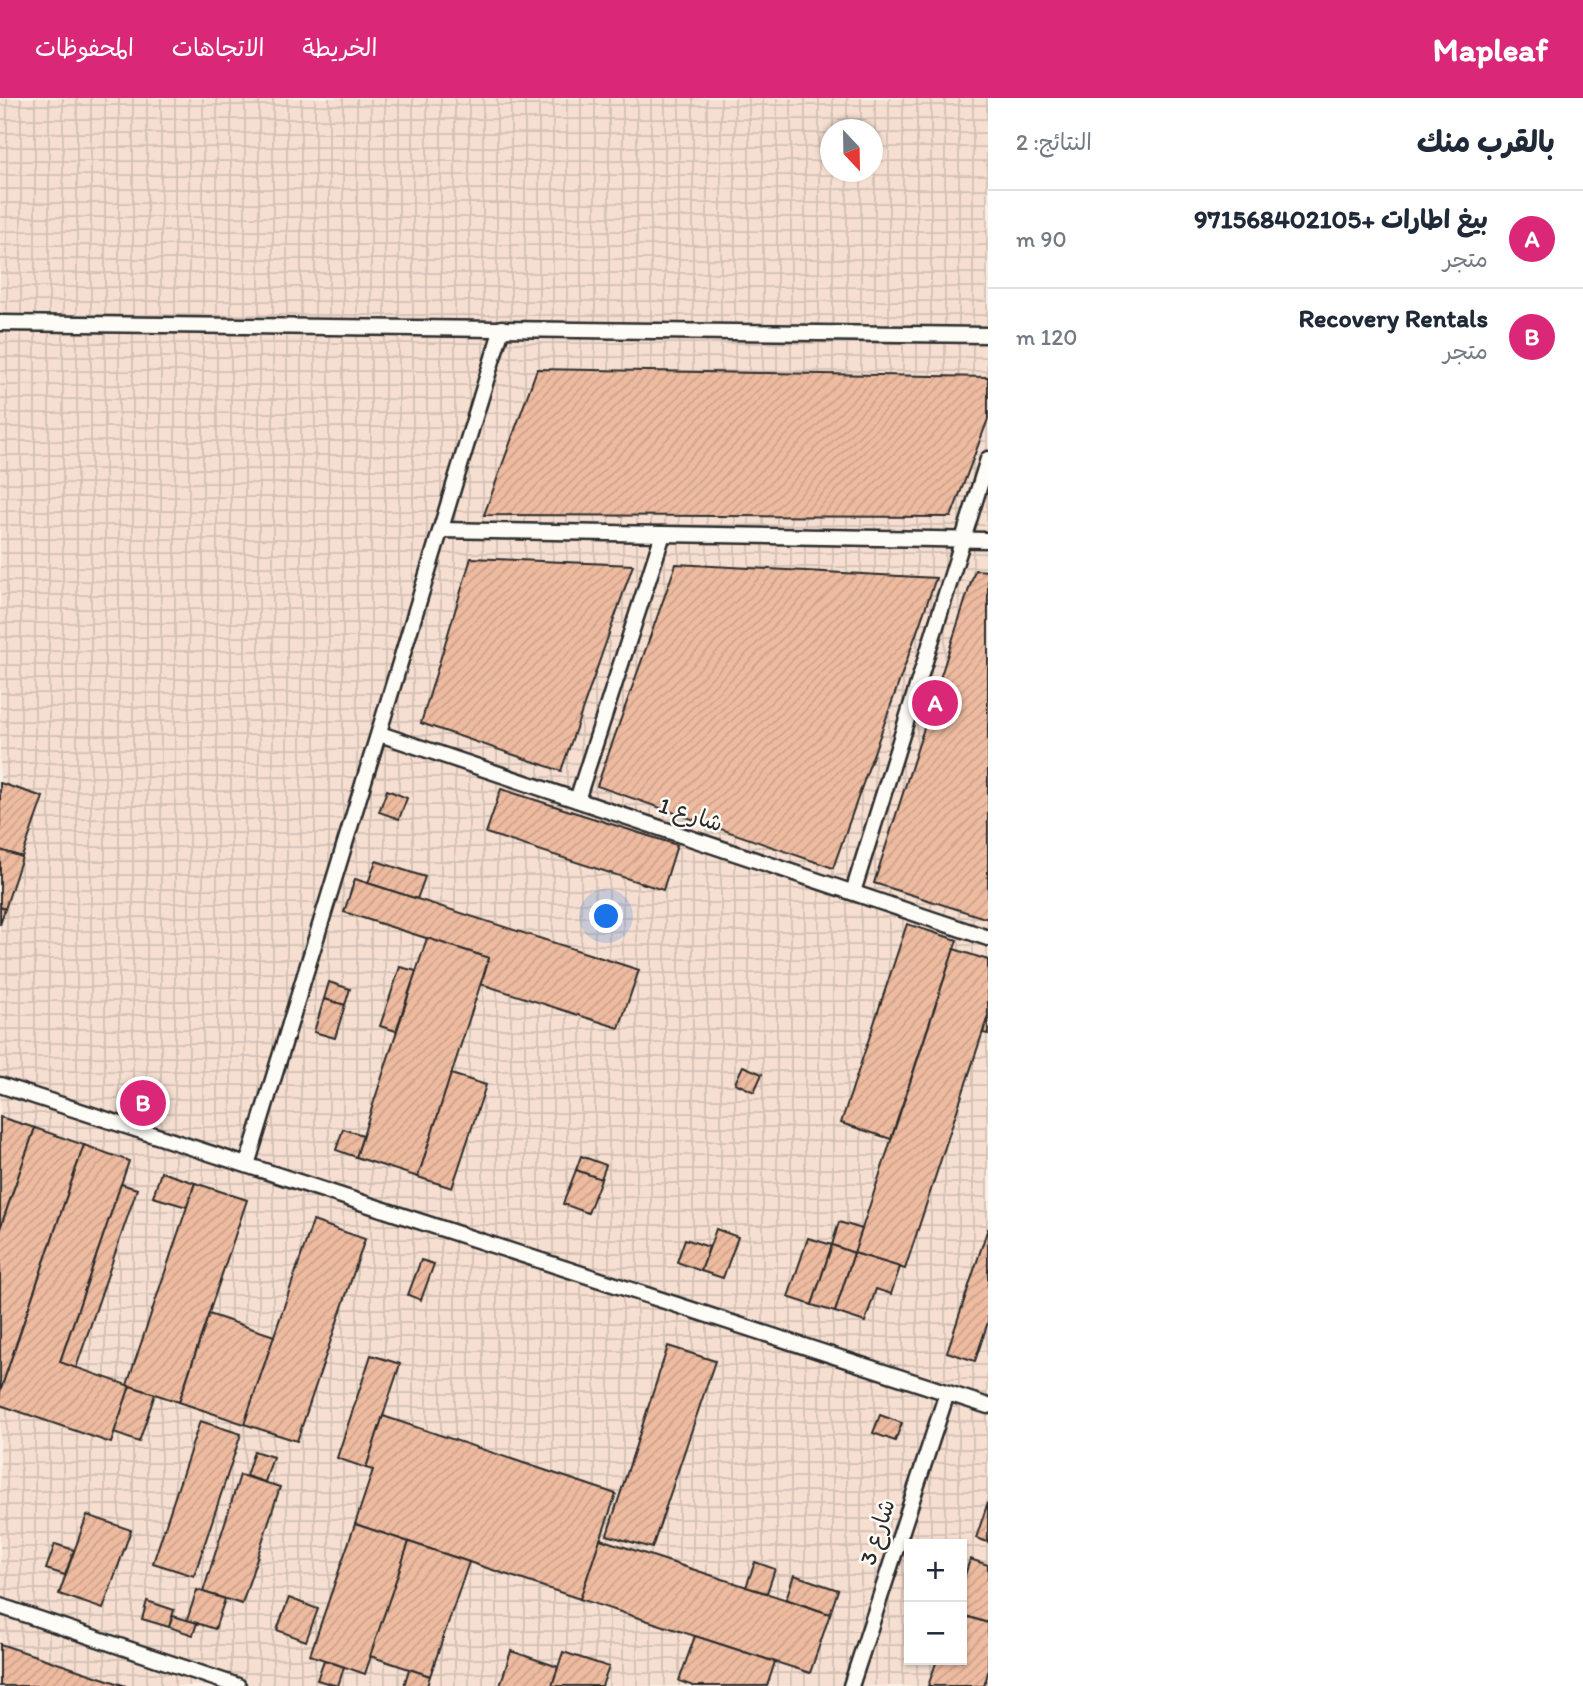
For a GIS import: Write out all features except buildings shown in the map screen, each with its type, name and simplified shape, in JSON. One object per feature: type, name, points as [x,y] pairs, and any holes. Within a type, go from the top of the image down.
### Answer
[{"type":"lane","points":[[0,323],[988,335]]},
{"type":"lane","points":[[247,1165],[502,328]]},
{"type":"lane","points":[[853,892],[988,459]]},
{"type":"lane","points":[[441,530],[988,540]]},
{"type":"lane","points":[[577,800],[663,534]]},
{"type":"lane","name":"شارع 1","points":[[380,734],[988,937]]},
{"type":"lane","points":[[0,1085],[988,1406]]},
{"type":"lane","name":"شارع 3","points":[[851,1686],[947,1393]]},
{"type":"lane","points":[[0,1606],[238,1686]]},
{"type":"shaded area","points":[[0,98],[988,98],[988,1686],[0,1686]]},
{"type":"place","name":"بيغ اطارات +971568402105","points":[[935,703]]},
{"type":"place","name":"Recovery Rentals","points":[[143,1103]]}]
